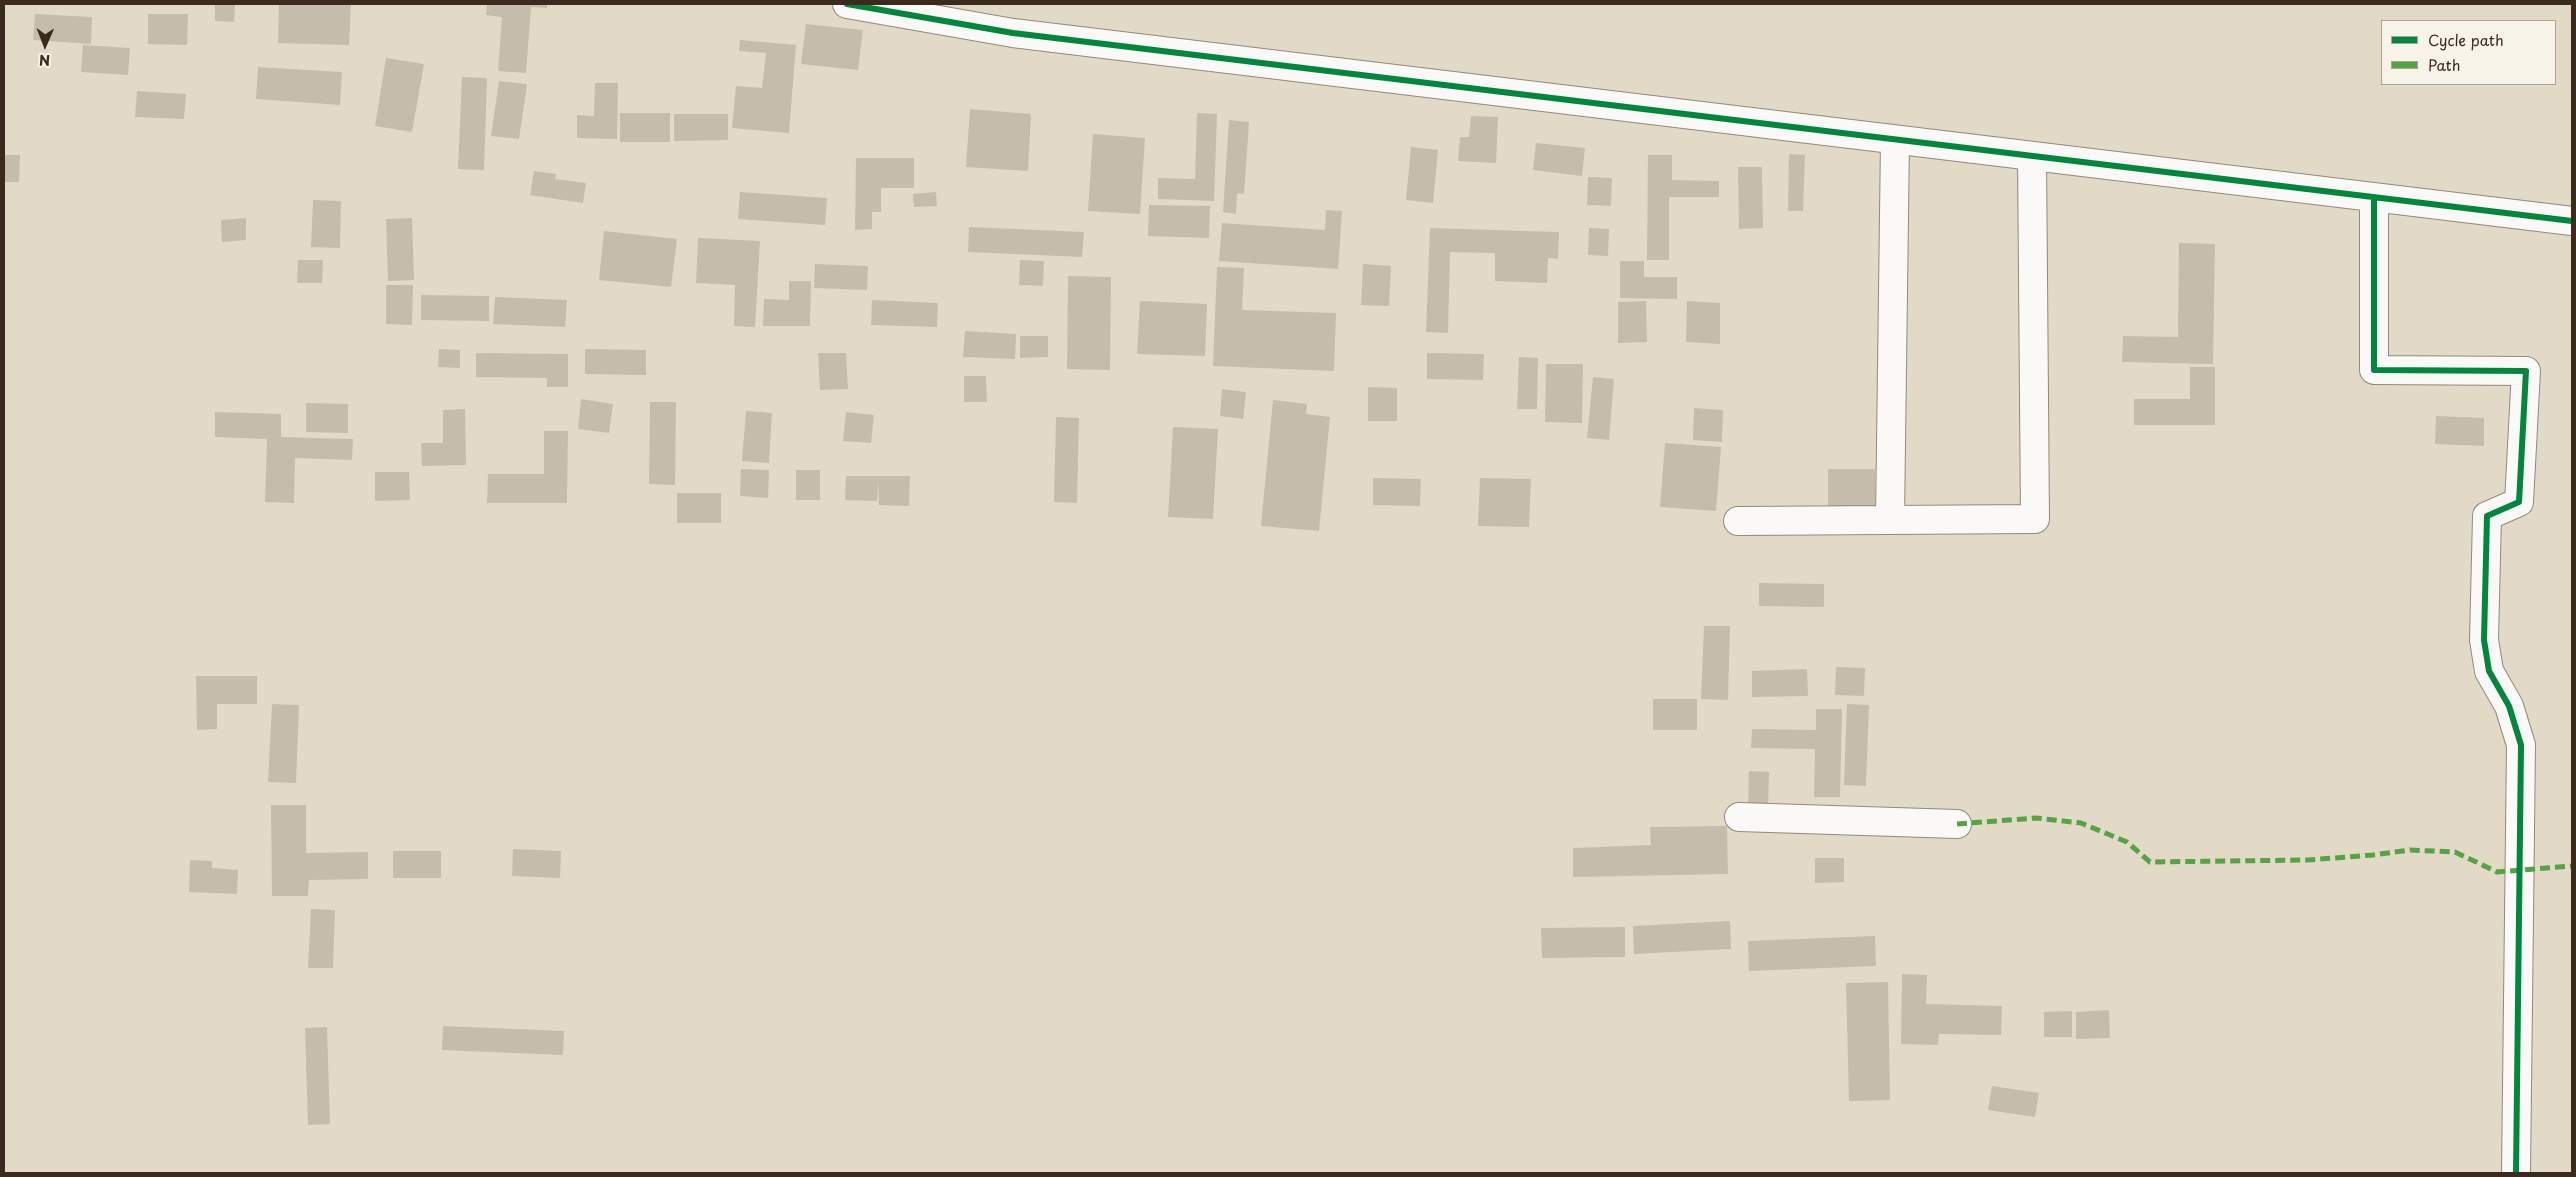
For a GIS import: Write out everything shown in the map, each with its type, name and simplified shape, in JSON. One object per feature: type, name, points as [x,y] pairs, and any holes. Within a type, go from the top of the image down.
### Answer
[{"type":"street","points":[[847,4],[1012,32],[2572,221]]},
{"type":"street","points":[[1890,520],[1895,140]]},
{"type":"street","points":[[1738,521],[2035,519],[2032,156]]},
{"type":"street","points":[[2374,197],[2374,370],[2526,371],[2519,502],[2487,516],[2484,640],[2489,671],[2509,706],[2521,745],[2516,1173]]},
{"type":"street","points":[[1739,817],[1957,824]]},
{"type":"building","points":[[215,4],[235,4],[234,22],[215,21]]},
{"type":"building","points":[[279,4],[351,4],[349,45],[278,43]]},
{"type":"building","points":[[487,4],[547,4],[547,8],[531,7],[526,73],[498,71],[502,17],[486,15]]},
{"type":"building","points":[[35,14],[92,17],[91,44],[33,40]]},
{"type":"building","points":[[148,14],[188,14],[187,45],[148,44]]},
{"type":"building","points":[[806,24],[863,30],[858,70],[801,64]]},
{"type":"building","points":[[740,40],[796,45],[789,133],[732,128],[736,86],[762,88],[766,53],[739,51]]},
{"type":"building","points":[[83,45],[130,48],[128,75],[81,72]]},
{"type":"building","points":[[386,58],[424,64],[412,132],[375,126]]},
{"type":"building","points":[[258,67],[342,72],[340,105],[256,99]]},
{"type":"building","points":[[462,77],[487,78],[484,170],[458,169]]},
{"type":"building","points":[[499,81],[527,84],[519,139],[491,136]]},
{"type":"building","points":[[595,83],[618,83],[617,139],[577,138],[577,115],[594,116]]},
{"type":"building","points":[[137,91],[186,94],[184,119],[135,117]]},
{"type":"building","points":[[970,109],[1031,114],[1028,171],[966,167]]},
{"type":"building","points":[[620,113],[670,113],[670,142],[620,142]]},
{"type":"building","points":[[1197,113],[1217,114],[1214,201],[1158,199],[1158,178],[1195,179]]},
{"type":"building","points":[[674,114],[728,114],[728,140],[674,141]]},
{"type":"building","points":[[1471,116],[1498,117],[1496,163],[1458,161],[1460,137],[1469,137]]},
{"type":"building","points":[[1229,120],[1249,122],[1244,194],[1237,193],[1236,214],[1223,212]]},
{"type":"building","points":[[1093,134],[1145,138],[1140,214],[1088,211]]},
{"type":"building","points":[[1536,143],[1585,148],[1582,176],[1533,170]]},
{"type":"building","points":[[1411,147],[1438,150],[1433,203],[1406,200]]},
{"type":"building","points":[[1789,154],[1805,155],[1803,211],[1788,211]]},
{"type":"building","points":[[4,155],[20,155],[19,182],[4,182]]},
{"type":"building","points":[[1648,155],[1672,155],[1672,180],[1719,181],[1719,197],[1669,197],[1669,260],[1647,260]]},
{"type":"building","points":[[856,158],[914,158],[914,188],[881,188],[881,212],[872,212],[872,229],[855,230]]},
{"type":"building","points":[[1738,167],[1762,167],[1763,228],[1739,229]]},
{"type":"building","points":[[534,171],[556,174],[555,179],[586,183],[583,203],[530,195]]},
{"type":"building","points":[[1588,177],[1612,178],[1611,206],[1587,205]]},
{"type":"building","points":[[740,192],[827,198],[825,225],[738,219]]},
{"type":"building","points":[[936,192],[937,206],[914,207],[913,194]]},
{"type":"building","points":[[313,200],[341,201],[340,248],[311,247]]},
{"type":"building","points":[[1149,205],[1210,206],[1209,238],[1148,236]]},
{"type":"building","points":[[1326,210],[1342,211],[1338,269],[1219,261],[1222,223],[1325,230]]},
{"type":"building","points":[[246,218],[246,240],[222,242],[221,220]]},
{"type":"building","points":[[412,218],[414,280],[388,281],[386,219]]},
{"type":"building","points":[[969,227],[1084,232],[1082,257],[968,252]]},
{"type":"building","points":[[1430,228],[1559,232],[1558,259],[1548,258],[1547,283],[1495,281],[1495,253],[1450,252],[1448,333],[1426,332]]},
{"type":"building","points":[[1589,228],[1609,229],[1608,256],[1588,255]]},
{"type":"building","points":[[604,231],[677,239],[671,287],[599,280]]},
{"type":"building","points":[[698,238],[760,241],[755,327],[734,326],[735,285],[696,283]]},
{"type":"building","points":[[2179,243],[2215,244],[2213,364],[2122,362],[2123,336],[2178,337]]},
{"type":"building","points":[[298,260],[323,260],[322,283],[297,283]]},
{"type":"building","points":[[1020,260],[1044,261],[1043,286],[1019,285]]},
{"type":"building","points":[[1620,261],[1644,261],[1644,277],[1677,277],[1677,299],[1620,298]]},
{"type":"building","points":[[815,264],[868,266],[867,290],[814,288]]},
{"type":"building","points":[[1363,264],[1391,266],[1389,306],[1361,305]]},
{"type":"building","points":[[1217,267],[1244,268],[1242,310],[1336,313],[1334,371],[1213,366]]},
{"type":"building","points":[[1068,276],[1111,277],[1110,370],[1067,369]]},
{"type":"building","points":[[789,281],[811,281],[810,326],[763,326],[764,299],[789,300]]},
{"type":"building","points":[[386,285],[413,285],[412,325],[386,324]]},
{"type":"building","points":[[421,295],[489,296],[489,321],[421,320]]},
{"type":"building","points":[[495,297],[567,300],[565,327],[493,324]]},
{"type":"building","points":[[872,300],[938,303],[937,327],[871,325]]},
{"type":"building","points":[[1140,301],[1207,304],[1205,356],[1137,354]]},
{"type":"building","points":[[1646,301],[1647,342],[1618,343],[1618,302]]},
{"type":"building","points":[[1687,301],[1720,303],[1720,344],[1686,342]]},
{"type":"building","points":[[965,331],[1016,334],[1015,359],[963,357]]},
{"type":"building","points":[[1020,336],[1048,336],[1048,357],[1020,358]]},
{"type":"building","points":[[439,349],[460,350],[460,368],[438,367]]},
{"type":"building","points":[[585,349],[646,350],[646,375],[585,374]]},
{"type":"building","points":[[476,353],[568,354],[568,387],[547,387],[547,378],[476,377]]},
{"type":"building","points":[[818,353],[846,353],[848,389],[820,390]]},
{"type":"building","points":[[1427,353],[1484,354],[1483,380],[1427,379]]},
{"type":"building","points":[[1519,357],[1538,358],[1537,409],[1517,409]]},
{"type":"building","points":[[1546,364],[1583,364],[1582,423],[1545,422]]},
{"type":"building","points":[[2190,367],[2215,367],[2215,425],[2134,425],[2134,399],[2190,399]]},
{"type":"building","points":[[964,376],[986,376],[987,402],[964,402]]},
{"type":"building","points":[[1593,377],[1614,379],[1609,440],[1587,438]]},
{"type":"building","points":[[1368,387],[1397,388],[1397,421],[1368,421]]},
{"type":"building","points":[[1222,389],[1246,392],[1243,419],[1220,416]]},
{"type":"building","points":[[581,399],[613,404],[609,433],[578,429]]},
{"type":"building","points":[[1273,400],[1307,404],[1306,414],[1330,417],[1319,531],[1261,526]]},
{"type":"building","points":[[650,402],[676,402],[675,485],[649,484]]},
{"type":"building","points":[[306,403],[348,404],[348,433],[306,432]]},
{"type":"building","points":[[1694,408],[1723,410],[1722,442],[1693,440]]},
{"type":"building","points":[[465,409],[466,465],[422,466],[421,443],[443,443],[443,410]]},
{"type":"building","points":[[746,411],[772,413],[769,463],[742,461]]},
{"type":"building","points":[[215,412],[281,414],[281,437],[353,439],[352,460],[295,458],[294,503],[265,502],[267,439],[215,437]]},
{"type":"building","points":[[846,412],[874,415],[871,443],[843,441]]},
{"type":"building","points":[[2436,416],[2484,418],[2484,446],[2435,444]]},
{"type":"building","points":[[1056,417],[1079,418],[1077,503],[1054,502]]},
{"type":"building","points":[[1173,427],[1218,429],[1213,519],[1168,517]]},
{"type":"building","points":[[544,431],[568,431],[567,503],[487,503],[488,474],[544,474]]},
{"type":"building","points":[[1665,443],[1721,447],[1716,511],[1660,507]]},
{"type":"building","points":[[741,469],[769,470],[768,498],[740,496]]},
{"type":"building","points":[[1828,469],[1875,469],[1875,516],[1828,517]]},
{"type":"building","points":[[796,470],[820,470],[820,500],[796,500]]},
{"type":"building","points":[[375,472],[409,472],[410,500],[375,501]]},
{"type":"building","points":[[846,476],[910,476],[909,506],[879,505],[878,481],[877,501],[845,500]]},
{"type":"building","points":[[1373,478],[1421,479],[1420,506],[1373,505]]},
{"type":"building","points":[[1480,478],[1531,479],[1529,527],[1478,526]]},
{"type":"building","points":[[677,493],[721,493],[721,523],[677,523]]},
{"type":"building","points":[[1759,583],[1824,584],[1824,607],[1759,606]]},
{"type":"building","points":[[1704,626],[1730,626],[1728,700],[1701,699]]},
{"type":"building","points":[[1836,667],[1865,668],[1864,696],[1835,695]]},
{"type":"building","points":[[1807,669],[1808,696],[1752,697],[1752,671]]},
{"type":"building","points":[[196,676],[257,676],[257,704],[217,704],[217,729],[197,730]]},
{"type":"building","points":[[1653,699],[1697,699],[1697,730],[1653,730]]},
{"type":"building","points":[[272,704],[299,705],[296,783],[268,782]]},
{"type":"building","points":[[1847,704],[1869,705],[1866,786],[1844,785]]},
{"type":"building","points":[[1816,709],[1842,709],[1840,797],[1814,797],[1815,749],[1751,748],[1752,729],[1816,730]]},
{"type":"building","points":[[1749,771],[1769,772],[1768,809],[1748,809]]},
{"type":"building","points":[[271,805],[306,805],[306,853],[368,852],[368,879],[309,880],[308,896],[272,896]]},
{"type":"building","points":[[1727,826],[1728,874],[1573,877],[1573,848],[1651,845],[1650,827]]},
{"type":"building","points":[[513,849],[561,851],[560,878],[512,876]]},
{"type":"building","points":[[393,851],[441,851],[441,878],[393,878]]},
{"type":"building","points":[[1815,858],[1844,858],[1844,882],[1815,883]]},
{"type":"building","points":[[190,860],[212,861],[212,868],[238,870],[237,894],[189,892]]},
{"type":"building","points":[[311,909],[335,910],[333,968],[308,968]]},
{"type":"building","points":[[1730,921],[1731,949],[1634,954],[1633,926]]},
{"type":"building","points":[[1625,927],[1625,957],[1542,958],[1541,928]]},
{"type":"building","points":[[1875,936],[1876,966],[1749,971],[1748,941]]},
{"type":"building","points":[[1902,974],[1927,975],[1926,1004],[2002,1006],[2001,1035],[1939,1034],[1938,1045],[1901,1044]]},
{"type":"building","points":[[1888,982],[1890,1100],[1849,1101],[1846,983]]},
{"type":"building","points":[[2109,1010],[2110,1038],[2076,1039],[2076,1012]]},
{"type":"building","points":[[2072,1011],[2072,1037],[2044,1037],[2044,1012]]},
{"type":"building","points":[[443,1026],[564,1031],[563,1055],[442,1050]]},
{"type":"building","points":[[327,1027],[330,1124],[308,1125],[305,1028]]},
{"type":"building","points":[[1992,1086],[2039,1093],[2035,1117],[1988,1110]]},
{"type":"marked path","points":[[1957,824],[2036,818],[2081,823],[2127,842],[2150,862],[2308,860],[2410,850],[2455,852],[2497,872],[2572,866]]},
{"type":"cycle path","points":[[847,4],[1013,33],[2572,221]]},
{"type":"cycle path","points":[[2374,197],[2374,370],[2526,371],[2519,502],[2487,516],[2484,640],[2489,671],[2509,706],[2521,745],[2516,1173]]}]
